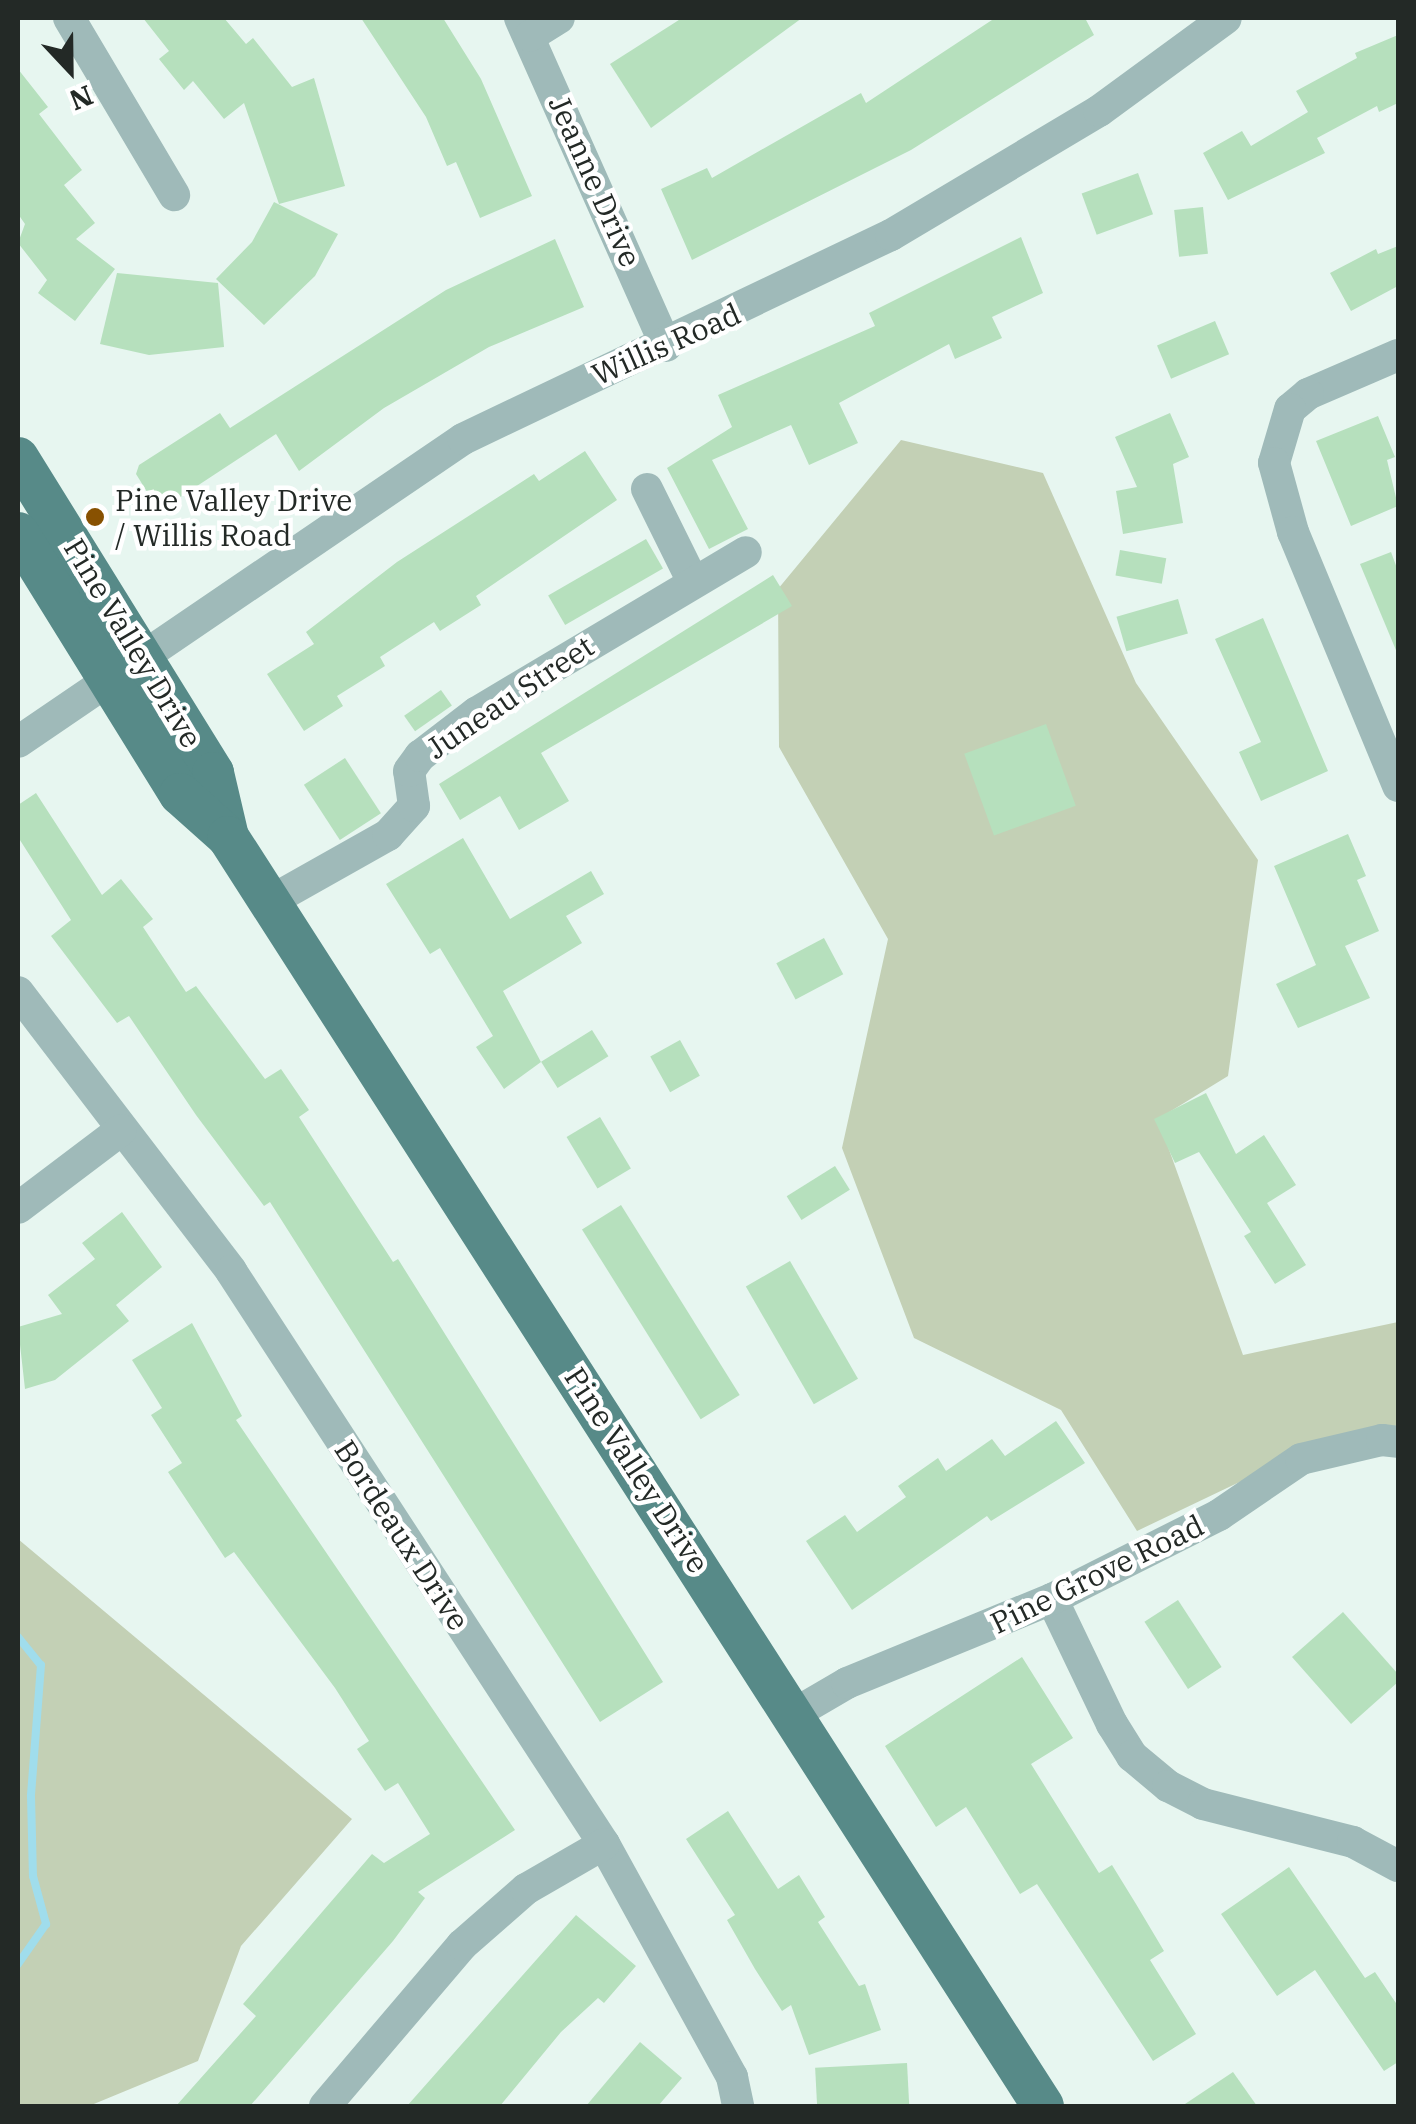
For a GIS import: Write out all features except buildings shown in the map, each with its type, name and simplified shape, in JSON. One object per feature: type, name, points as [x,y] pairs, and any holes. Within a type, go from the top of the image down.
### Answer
[{"type":"main road","name":"Pine Valley Drive","points":[[18,458],[129,670]]},
{"type":"main road","name":"Pine Valley Drive","points":[[18,534],[213,772],[228,837],[1043,2106]]},
{"type":"street","points":[[69,18],[174,195]]},
{"type":"street","points":[[525,27],[559,18]]},
{"type":"street","name":"Willis Road","points":[[18,742],[462,440],[666,346],[891,235],[1022,160],[1226,18]]},
{"type":"street","name":"Jeanne Drive","points":[[525,27],[666,346]]},
{"type":"street","points":[[1398,355],[1308,394],[1281,428],[1274,463],[1285,511],[1385,712],[1398,786]]},
{"type":"street","points":[[647,490],[692,580]]},
{"type":"street","name":"Juneau Street","points":[[270,902],[388,835],[414,806],[409,771],[420,756],[476,713],[692,580],[746,552]]},
{"type":"street","name":"Bordeaux Drive","points":[[18,992],[231,1271],[604,1844],[732,2077],[738,2106]]},
{"type":"street","points":[[18,1208],[121,1130]]},
{"type":"street","name":"Pine Grove Road","points":[[794,1714],[847,1684],[1052,1599],[1219,1515],[1302,1459],[1382,1440],[1398,1442]]},
{"type":"street","points":[[1052,1599],[1112,1724],[1132,1756],[1168,1786],[1202,1804],[1353,1842],[1398,1866]]},
{"type":"street","points":[[325,2106],[462,1945],[526,1889],[604,1844]]},
{"type":"green space","points":[[901,440],[1043,473],[1136,683],[1258,860],[1228,1076],[1158,1119],[1243,1355],[1398,1322],[1398,1437],[1321,1443],[1137,1531],[1061,1410],[914,1338],[842,1148],[888,939],[779,747],[778,589]]},
{"type":"green space","points":[[18,1539],[352,1819],[241,1946],[198,2061],[89,2106],[18,2106]]},
{"type":"waterway","points":[[18,1637],[41,1665],[31,1796],[33,1876],[46,1924],[18,1964]]},
{"type":"place","name":"Pine Valley Drive / Willis Road","points":[[95,517]]}]
